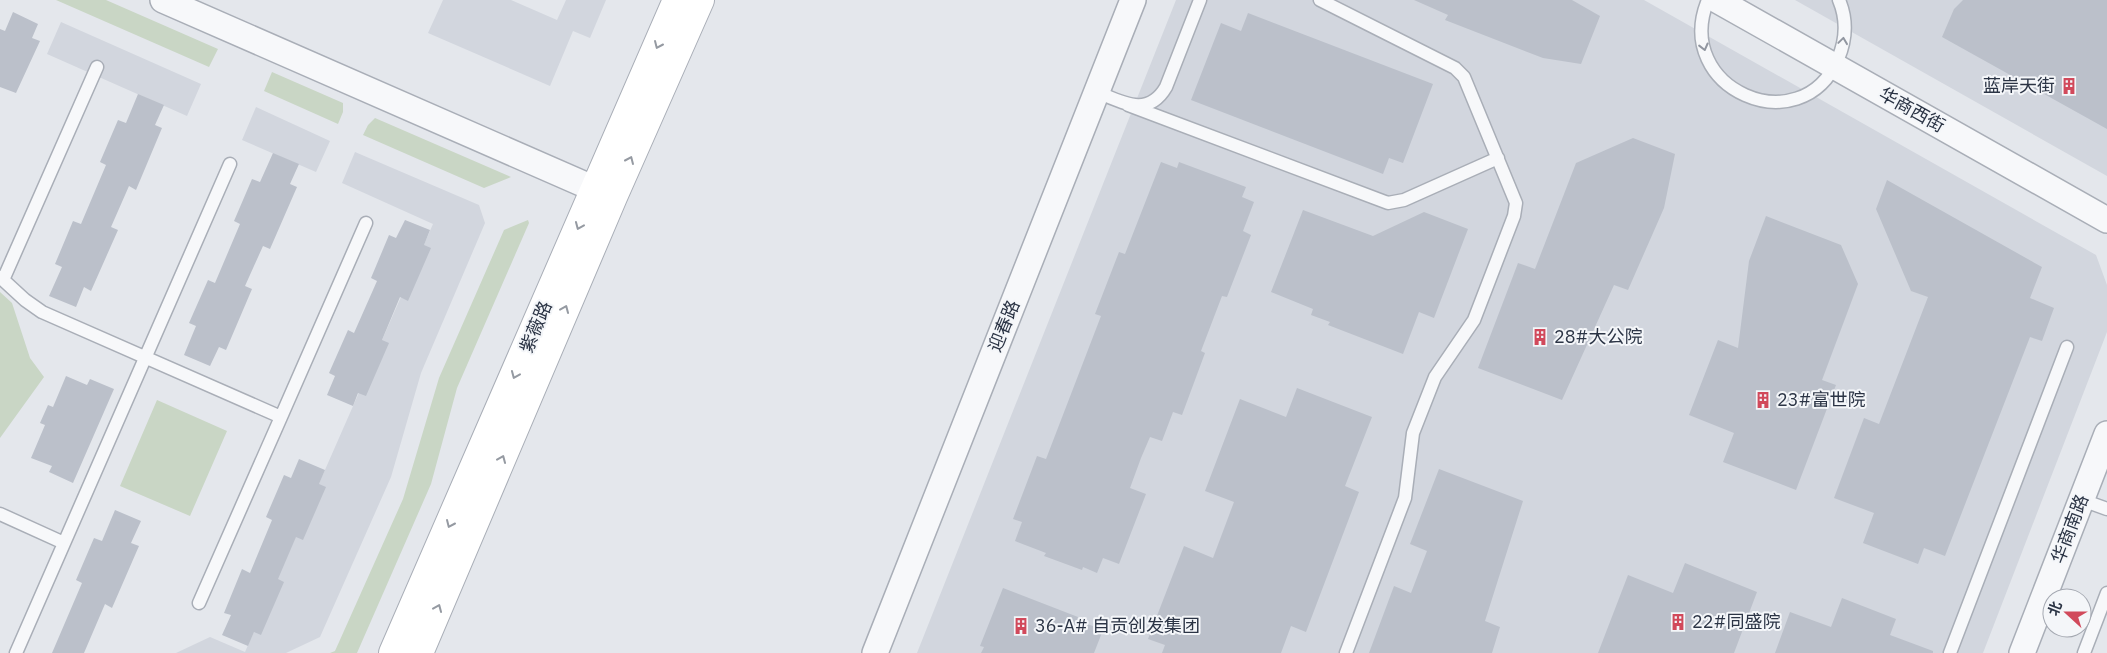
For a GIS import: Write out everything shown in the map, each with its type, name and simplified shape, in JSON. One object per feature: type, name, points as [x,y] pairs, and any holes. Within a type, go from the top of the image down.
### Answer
[{"type":"main road","name":"紫薇路","points":[[419,653],[604,193],[677,0]]},
{"type":"main road","name":"紫薇路","points":[[393,653],[604,193],[700,0]]},
{"type":"street","points":[[163,0],[604,193]]},
{"type":"street","name":"迎春路","points":[[876,653],[1133,0]]},
{"type":"street","name":"华商西街","points":[[1717,0],[2107,220]]},
{"type":"street","name":"华商南路","points":[[2022,653],[2107,434]]},
{"type":"lane","points":[[1128,105],[1144,105],[1158,99],[1163,94],[1200,0]]},
{"type":"lane","points":[[1320,0],[1455,68],[1464,77],[1515,196],[1516,203],[1514,216],[1474,320],[1437,373],[1414,432],[1405,498],[1346,653]]},
{"type":"lane","points":[[1708,0],[1701,26],[1706,58],[1714,72],[1725,84],[1738,93],[1761,101],[1785,101],[1801,96],[1827,78],[1835,66],[1842,49],[1845,33],[1844,17],[1839,0]]},
{"type":"lane","points":[[97,67],[2,279],[25,300],[42,312],[281,417]]},
{"type":"lane","points":[[1097,92],[1388,203],[1404,200],[1498,158]]},
{"type":"lane","points":[[16,653],[230,164]]},
{"type":"lane","points":[[200,603],[366,223]]},
{"type":"lane","points":[[1950,653],[2067,347]]},
{"type":"lane","points":[[2082,500],[2107,509]]},
{"type":"lane","points":[[0,514],[64,543]]},
{"type":"lane","points":[[2084,653],[2107,594]]},
{"type":"shaded area","points":[[443,0],[511,0],[557,20],[566,0],[606,0],[590,38],[573,31],[550,86],[428,33]]},
{"type":"shaded area","points":[[1176,0],[1644,0],[2096,255],[2107,285],[2107,332],[1983,653],[917,653]]},
{"type":"shaded area","points":[[1795,0],[2107,0],[2107,176]]},
{"type":"shaded area","points":[[61,22],[201,84],[187,116],[47,54]]},
{"type":"shaded area","points":[[256,107],[330,141],[316,172],[242,140]]},
{"type":"shaded area","points":[[355,152],[479,205],[485,223],[421,373],[391,477],[320,637],[286,653],[176,653],[210,637],[245,652],[433,224],[342,183]]},
{"type":"green space","points":[[56,0],[106,0],[218,49],[209,67]]},
{"type":"green space","points":[[272,72],[343,103],[343,112],[338,124],[264,91]]},
{"type":"green space","points":[[375,118],[511,177],[484,188],[363,135],[368,125]]},
{"type":"green space","points":[[528,220],[529,223],[457,388],[431,484],[357,653],[330,653],[335,651],[403,499],[439,378],[504,230]]},
{"type":"green space","points":[[0,292],[12,303],[30,358],[44,377],[0,438]]},
{"type":"green space","points":[[157,400],[227,431],[190,516],[120,486]]},
{"type":"building","points":[[1414,0],[1572,0],[1600,16],[1581,64],[1543,58],[1445,20],[1448,15]]},
{"type":"building","name":"蓝岸天街","points":[[1963,0],[2107,0],[2107,129],[1942,37],[1954,9]]},
{"type":"building","points":[[13,12],[38,24],[32,38],[40,41],[16,93],[0,87],[0,29],[5,31]]},
{"type":"building","points":[[1248,13],[1433,84],[1403,163],[1389,158],[1383,174],[1191,100],[1221,23],[1241,31]]},
{"type":"building","points":[[138,94],[164,105],[155,125],[162,128],[136,190],[129,186],[111,227],[118,230],[91,291],[84,287],[76,307],[49,296],[62,267],[55,264],[73,221],[81,224],[106,165],[100,162],[118,120],[126,123]]},
{"type":"building","points":[[1633,138],[1675,154],[1664,208],[1628,290],[1614,285],[1562,400],[1478,368],[1518,263],[1535,269],[1576,163]]},
{"type":"building","points":[[273,153],[299,164],[290,184],[297,187],[270,249],[263,246],[245,286],[252,289],[226,350],[219,347],[210,366],[184,355],[196,326],[189,323],[208,280],[215,283],[240,224],[234,221],[252,179],[260,182]]},
{"type":"building","points":[[1161,162],[1177,168],[1179,162],[1246,187],[1242,197],[1254,202],[1243,231],[1251,235],[1227,297],[1222,296],[1201,351],[1205,353],[1182,415],[1173,412],[1162,441],[1150,437],[1141,458],[1130,488],[1146,494],[1119,564],[1103,558],[1097,573],[1083,567],[1082,570],[1044,556],[1046,553],[1015,541],[1022,522],[1013,519],[1037,456],[1046,459],[1101,316],[1095,314],[1119,252],[1125,254]]},
{"type":"building","points":[[1887,180],[2042,267],[2030,298],[2054,308],[2042,341],[2030,337],[1945,556],[1924,548],[1918,564],[1863,543],[1874,513],[1834,498],[1864,418],[1879,424],[1928,297],[1911,291],[1876,209]]},
{"type":"building","points":[[1303,210],[1373,236],[1424,212],[1468,229],[1434,318],[1419,312],[1403,354],[1328,325],[1330,322],[1311,315],[1313,309],[1271,292]]},
{"type":"building","points":[[1766,216],[1841,245],[1858,284],[1822,380],[1836,385],[1796,490],[1723,462],[1734,433],[1689,415],[1718,340],[1738,348],[1749,261]]},
{"type":"building","points":[[405,220],[430,230],[424,245],[431,248],[408,301],[400,297],[382,340],[389,343],[366,396],[358,393],[353,406],[327,395],[335,376],[329,373],[348,330],[354,333],[377,281],[371,278],[389,235],[396,238]]},
{"type":"building","points":[[66,376],[87,385],[90,379],[114,389],[73,483],[49,472],[52,466],[31,458],[45,425],[40,423],[48,405],[53,407]]},
{"type":"building","points":[[1297,388],[1372,417],[1345,486],[1359,492],[1306,632],[1291,626],[1281,653],[1162,653],[1165,645],[1148,639],[1184,546],[1213,558],[1234,502],[1205,491],[1240,399],[1286,417]]},
{"type":"building","points":[[299,459],[325,470],[319,484],[326,487],[303,540],[296,537],[278,579],[284,582],[261,635],[254,632],[248,646],[222,635],[231,615],[224,613],[242,569],[250,573],[272,520],[266,517],[284,475],[291,478]]},
{"type":"building","points":[[1439,469],[1523,501],[1485,621],[1500,627],[1492,653],[1369,653],[1394,586],[1411,593],[1427,551],[1410,544]]},
{"type":"building","points":[[115,510],[141,521],[131,543],[139,546],[112,608],[105,604],[84,653],[52,653],[82,583],[76,580],[94,538],[102,541]]},
{"type":"building","name":"22#同盛院","points":[[1685,563],[1757,592],[1734,653],[1598,653],[1628,575],[1673,593]]},
{"type":"building","name":"36-A# 自贡创发集团","points":[[1003,588],[1078,617],[1077,620],[1103,630],[1094,653],[981,653],[984,647],[980,646]]},
{"type":"building","points":[[1842,598],[1896,619],[1890,635],[1933,651],[1933,653],[1775,653],[1790,612],[1831,627]]},
{"type":"place","name":"蓝岸天街","points":[[2069,86]]},
{"type":"place","name":"28#大公院","points":[[1540,337]]},
{"type":"place","name":"23#富世院","points":[[1763,400]]},
{"type":"place","name":"22#同盛院","points":[[1678,622]]},
{"type":"place","name":"36-A# 自贡创发集团","points":[[1021,626]]}]
